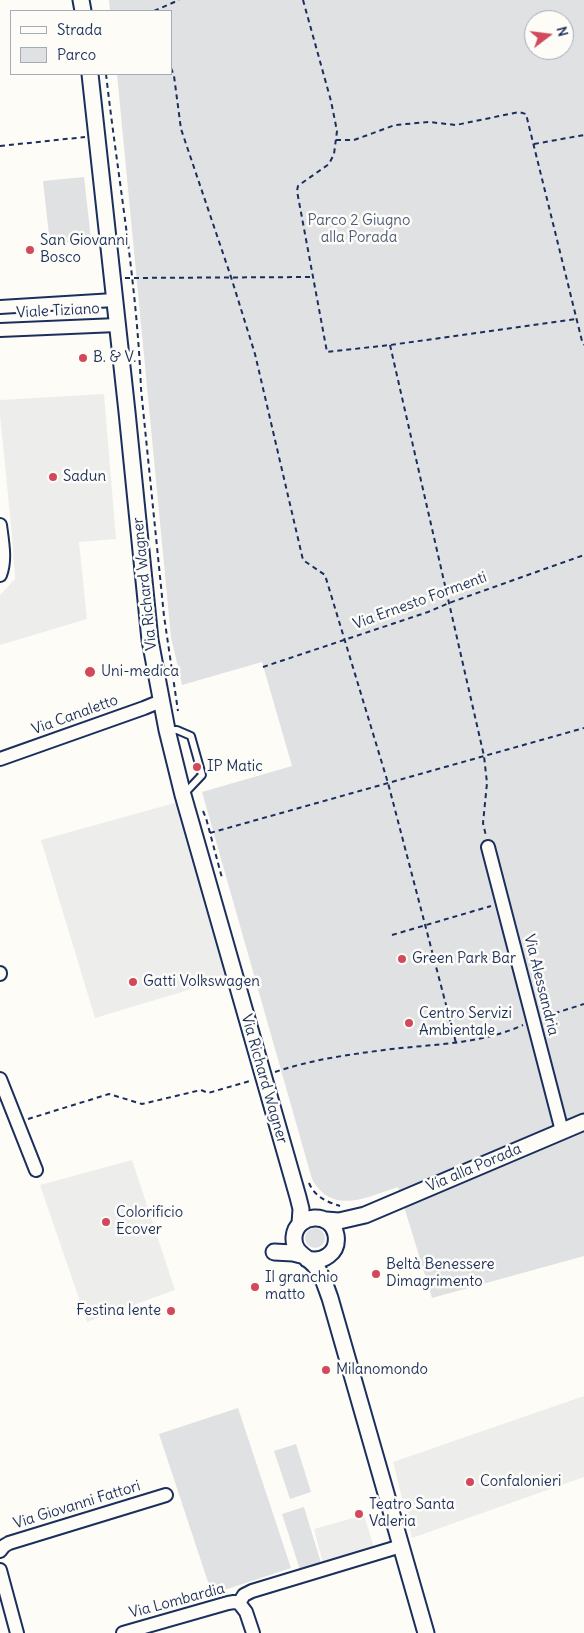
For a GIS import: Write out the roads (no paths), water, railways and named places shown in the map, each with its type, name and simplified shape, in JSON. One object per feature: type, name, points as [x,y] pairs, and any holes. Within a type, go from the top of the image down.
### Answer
[{"type":"street","name":"Via Richard Wagner","points":[[90,75],[150,640],[161,700],[172,730],[188,791],[273,1075],[301,1210],[297,1230]]},
{"type":"street","name":"Viale Tiziano","points":[[0,307],[114,300]]},
{"type":"street","name":"Viale Tiziano","points":[[0,330],[117,324]]},
{"type":"street","points":[[0,525],[3,559],[0,575]]},
{"type":"street","name":"Via Canaletto","points":[[0,759],[144,708],[161,700]]},
{"type":"street","name":"Via Alessandria","points":[[488,846],[562,1131]]},
{"type":"street","points":[[0,1079],[36,1170]]},
{"type":"street","name":"Via alla Porada","points":[[322,1219],[339,1221],[365,1215],[584,1122]]},
{"type":"street","name":"Via Richard Wagner","points":[[298,1197],[306,1208],[322,1219]]},
{"type":"street","name":"Via alla Porada","points":[[334,1248],[353,1224],[365,1215]]},
{"type":"street","points":[[330,1298],[328,1272],[334,1248],[335,1231],[331,1225],[322,1219],[305,1220],[283,1246],[274,1252],[293,1253],[314,1260],[321,1260],[328,1257],[334,1248]]},
{"type":"street","points":[[297,1230],[297,1250],[318,1270],[330,1298],[426,1633]]},
{"type":"street","name":"Via Giovanni Fattori","points":[[0,1551],[9,1543],[166,1495]]},
{"type":"street","points":[[253,1633],[246,1612],[239,1603],[244,1595],[401,1546]]},
{"type":"street","points":[[0,1570],[17,1633]]},
{"type":"street","name":"Via Lombardia","points":[[123,1633],[228,1603],[239,1603]]},
{"type":"lane","points":[[172,730],[191,736],[202,775],[188,791]]},
{"type":"place","name":"San Giovanni Bosco","points":[[30,250]]},
{"type":"place","name":"B. & V.","points":[[83,358]]},
{"type":"place","name":"Sadun","points":[[53,477]]},
{"type":"place","name":"Uni-medica","points":[[90,672]]},
{"type":"place","name":"IP Matic","points":[[197,767]]},
{"type":"place","name":"Green Park Bar","points":[[402,959]]},
{"type":"place","name":"Gatti Volkswagen","points":[[133,982]]},
{"type":"place","name":"Centro Servizi Ambientale","points":[[409,1023]]},
{"type":"place","name":"Colorificio Ecover","points":[[106,1222]]},
{"type":"place","name":"Beltà Benessere Dimagrimento","points":[[376,1274]]},
{"type":"place","name":"Il granchio matto","points":[[255,1287]]},
{"type":"place","name":"Festina lente","points":[[171,1311]]},
{"type":"place","name":"Milanomondo","points":[[326,1370]]},
{"type":"place","name":"Confalonieri","points":[[470,1482]]},
{"type":"place","name":"Teatro Santa Valeria","points":[[359,1514]]},
{"type":"park label","name":"Parco 2 Giugno alla Porada","points":[[359,230]]}]
